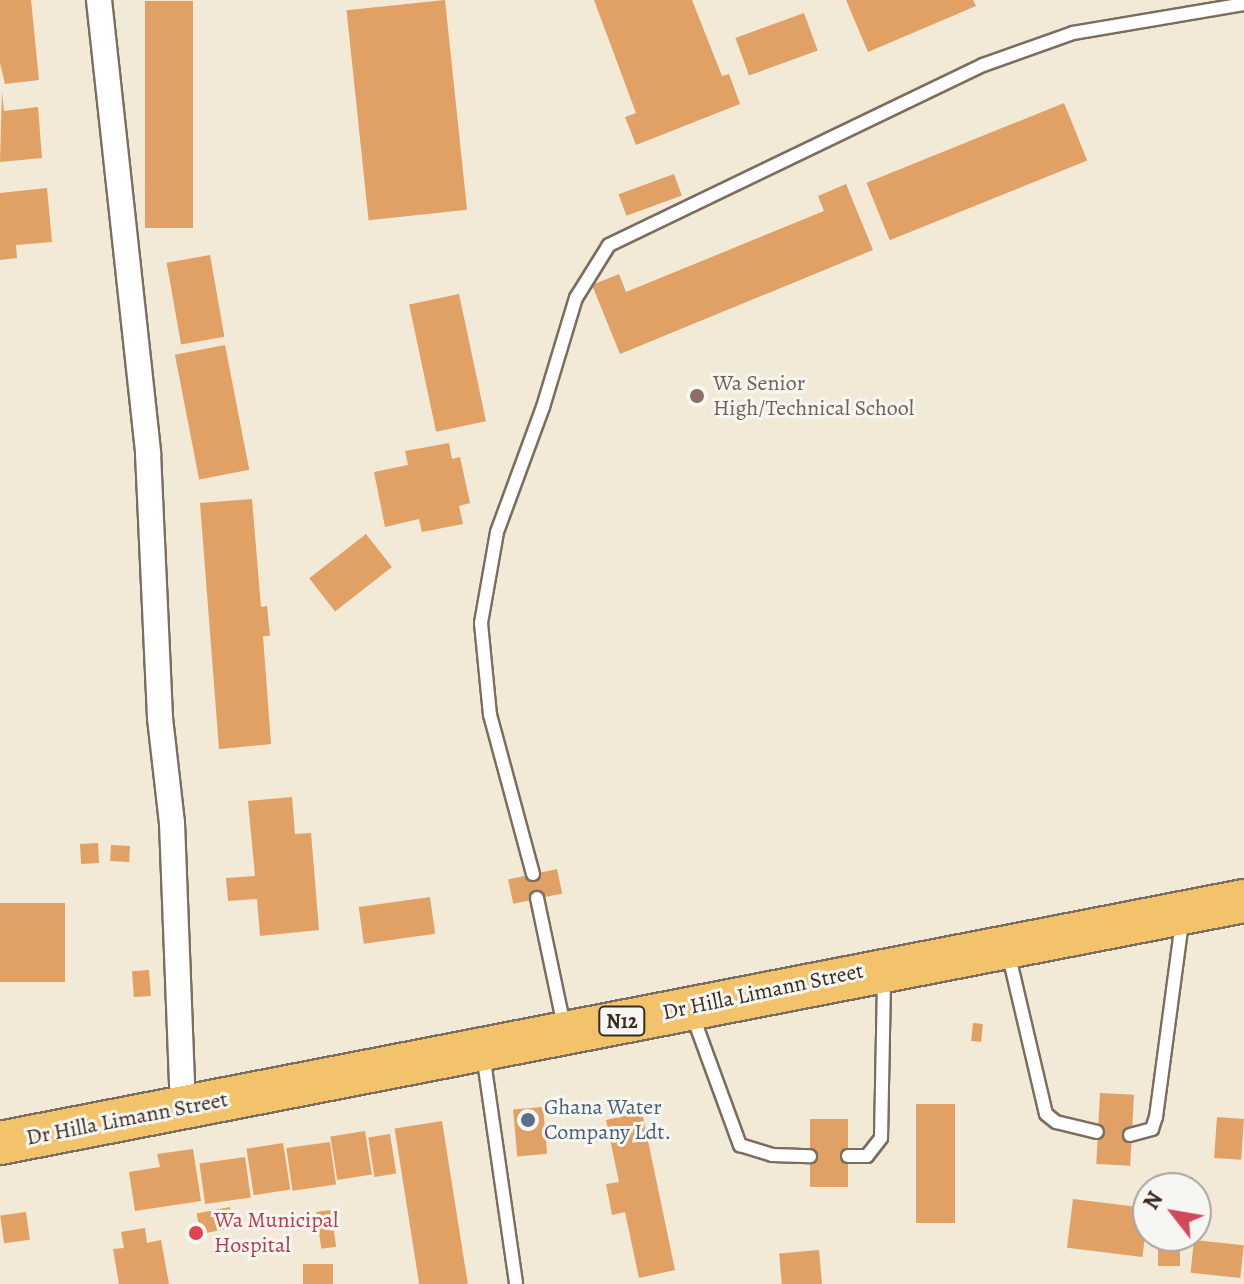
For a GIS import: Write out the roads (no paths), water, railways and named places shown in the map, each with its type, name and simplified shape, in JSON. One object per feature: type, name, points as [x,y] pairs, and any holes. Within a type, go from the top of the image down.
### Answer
[{"type":"highway","name":"Dr Hilla Limann Street","points":[[0,1143],[565,1033],[884,967],[1008,949],[1244,901]]},
{"type":"street","points":[[99,0],[148,453],[160,718],[172,823],[183,1109]]},
{"type":"lane","points":[[533,874],[490,715],[481,623],[497,532],[543,407],[576,298],[609,245],[983,65],[1073,33],[1244,4]]},
{"type":"lane","points":[[537,898],[565,1033]]},
{"type":"lane","points":[[1130,1135],[1152,1129],[1156,1117],[1183,915]]},
{"type":"lane","points":[[1008,949],[1046,1114],[1056,1122],[1097,1132]]},
{"type":"lane","points":[[848,1156],[867,1156],[881,1138],[884,967]]},
{"type":"lane","points":[[690,1007],[740,1145],[759,1153],[810,1156]]},
{"type":"lane","points":[[482,1048],[516,1284]]},
{"type":"place","name":"Wa Senior High/Technical School","points":[[697,396]]},
{"type":"place","name":"Ghana Water Company Ldt.","points":[[528,1120]]},
{"type":"place","name":"Wa Municipal Hospital","points":[[196,1233]]}]
